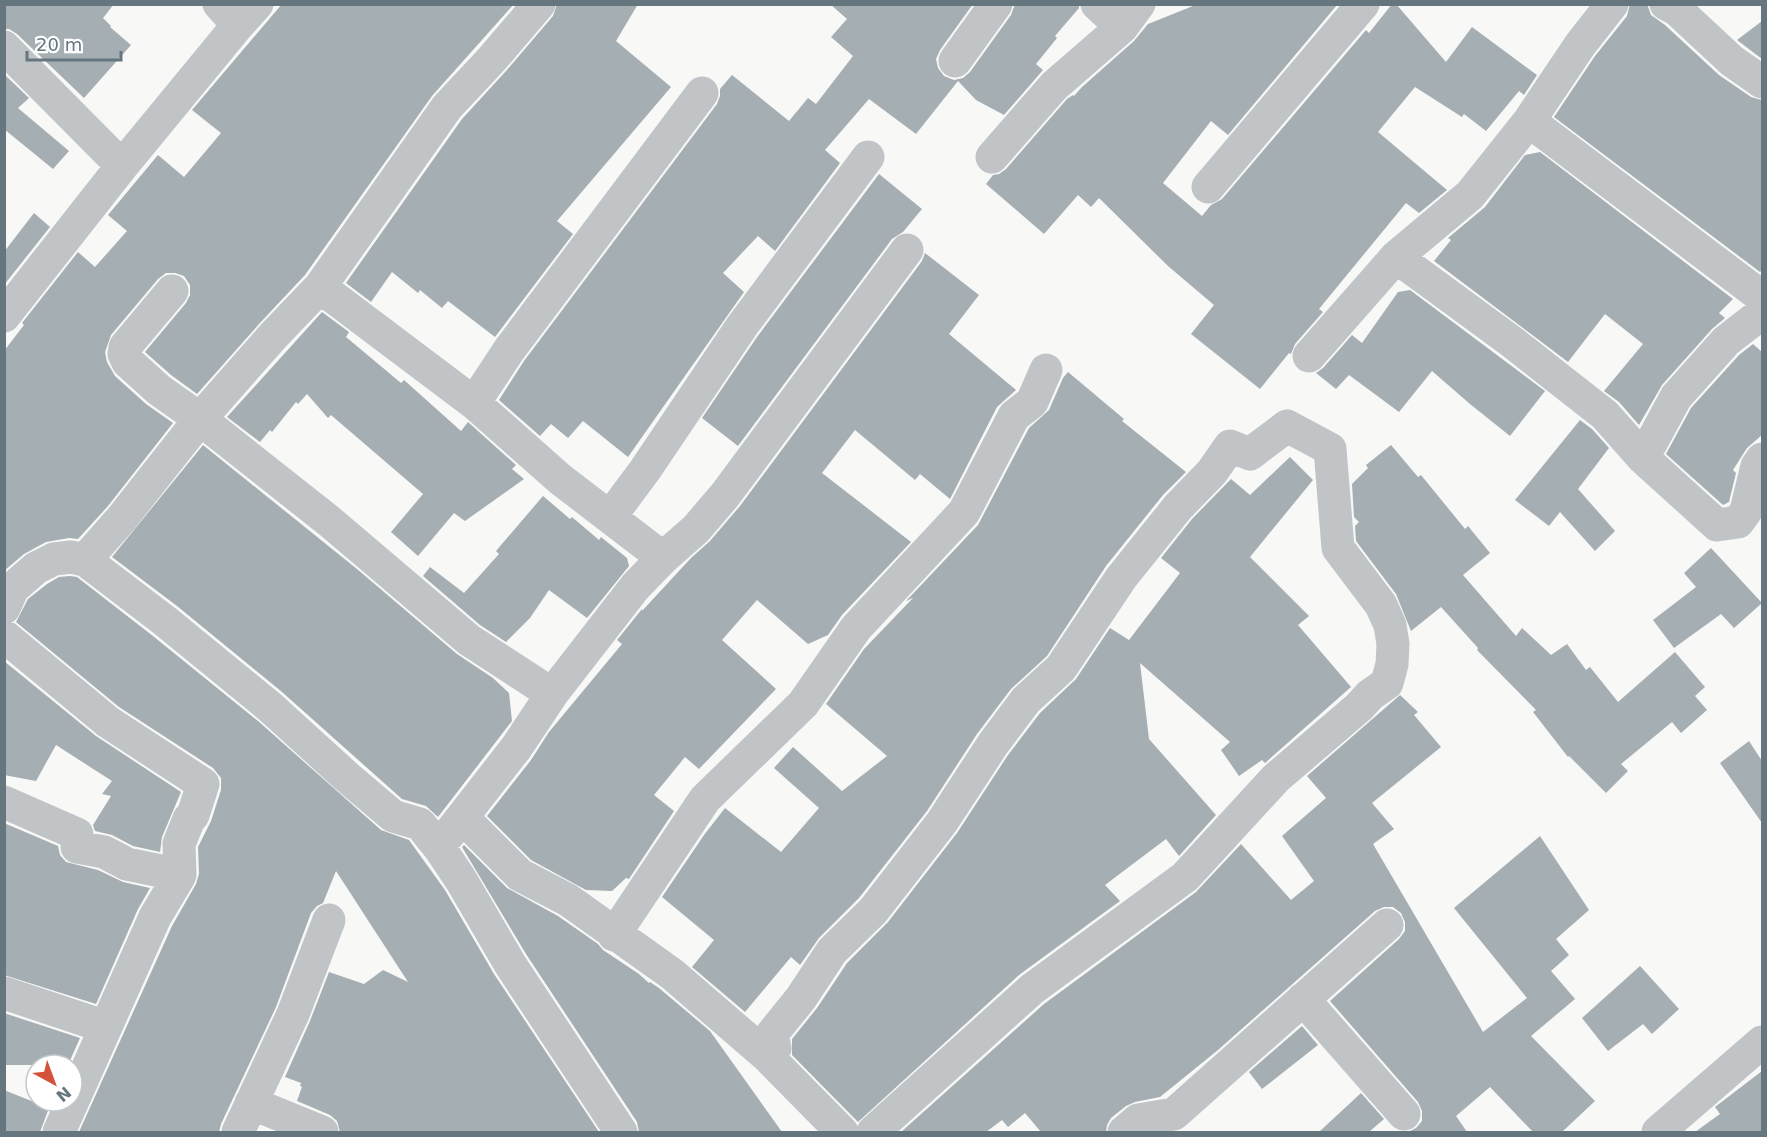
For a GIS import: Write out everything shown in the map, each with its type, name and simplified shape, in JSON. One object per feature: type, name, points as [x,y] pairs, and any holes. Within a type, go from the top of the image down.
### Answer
[{"type":"street","points":[[85,560],[122,518],[200,419],[273,336],[320,287],[447,107],[539,4]]},
{"type":"street","points":[[955,61],[996,4]]},
{"type":"street","points":[[992,157],[1054,86],[1130,16],[1097,4]]},
{"type":"street","points":[[1208,187],[1363,4]]},
{"type":"street","points":[[1309,356],[1396,257],[1470,195],[1529,121],[1580,45],[1612,4]]},
{"type":"street","points":[[1666,4],[1676,9],[1732,61],[1762,82]]},
{"type":"street","points":[[6,311],[122,166],[238,11]]},
{"type":"street","points":[[4,47],[122,166]]},
{"type":"street","points":[[474,403],[509,350],[702,93]]},
{"type":"street","points":[[1529,121],[1762,297]]},
{"type":"street","points":[[609,517],[671,433],[742,326],[868,157]]},
{"type":"street","points":[[438,846],[463,819],[516,748],[552,694],[635,588],[663,558],[696,529],[725,495],[907,250]]},
{"type":"street","points":[[1396,257],[1605,414],[1643,458],[1717,525],[1738,522],[1746,511],[1757,466],[1762,459]]},
{"type":"street","points":[[320,287],[474,403],[560,479],[663,558]]},
{"type":"street","points":[[172,291],[125,347],[124,354],[128,362],[159,390],[200,419],[329,521],[469,640],[552,694]]},
{"type":"street","points":[[1643,458],[1676,397],[1726,342],[1762,314]]},
{"type":"street","points":[[614,934],[705,799],[803,704],[856,628],[964,512],[1014,416],[1032,402],[1046,370]]},
{"type":"street","points":[[767,1056],[775,1048],[772,1034],[801,998],[832,951],[873,911],[942,822],[993,744],[1026,700],[1061,668],[1121,578],[1178,507],[1212,472],[1230,446],[1250,454],[1287,426],[1330,449],[1338,548],[1381,605],[1390,625],[1393,644],[1392,664],[1387,683],[1370,694],[1359,707],[1276,777],[1185,878],[1032,989],[873,1132]]},
{"type":"street","points":[[4,608],[14,588],[36,568],[54,559],[71,557],[85,560],[165,621],[270,707],[393,816],[420,824],[461,880],[510,964],[621,1132]]},
{"type":"street","points":[[4,636],[108,722],[203,784],[193,815],[178,844],[180,875],[155,917],[59,1132]]},
{"type":"street","points":[[4,802],[76,834],[77,847],[104,852],[127,864],[180,875]]},
{"type":"street","points":[[463,819],[520,875],[568,900],[672,974],[767,1056],[842,1132]]},
{"type":"street","points":[[238,1132],[293,1014],[329,920]]},
{"type":"street","points":[[1124,1132],[1138,1120],[1181,1123],[1303,999],[1388,925]]},
{"type":"street","points":[[4,993],[106,1027]]},
{"type":"street","points":[[1303,999],[1404,1114]]},
{"type":"street","points":[[1658,1132],[1762,1042]]},
{"type":"street","points":[[251,1103],[322,1132]]},
{"type":"building","points":[[4,4],[114,4],[103,18],[131,45],[84,98],[17,34],[4,29]]},
{"type":"building","points":[[282,4],[514,4],[432,96],[305,275],[197,394],[145,352],[186,303],[190,295],[190,285],[184,276],[166,273],[158,279],[111,335],[105,352],[107,362],[115,376],[146,404],[173,423],[108,506],[78,539],[69,538],[46,542],[24,554],[4,571],[4,351],[24,325],[22,323],[78,252],[95,267],[127,231],[108,215],[158,155],[184,177],[221,133],[192,110]]},
{"type":"building","points":[[557,4],[638,4],[616,41],[671,87],[557,221],[573,234],[495,337],[448,301],[442,308],[420,290],[418,293],[392,272],[371,302],[346,283],[462,119],[553,16]]},
{"type":"building","points":[[830,4],[973,4],[936,59],[938,68],[944,76],[954,80],[963,78],[970,72],[1011,15],[1015,4],[1079,4],[1079,8],[1055,36],[1057,38],[1036,64],[1043,70],[1004,115],[976,100],[958,81],[916,134],[869,99],[825,150],[840,163],[775,251],[758,236],[723,273],[744,292],[628,457],[583,421],[568,438],[551,424],[540,436],[499,400],[524,361],[717,104],[720,89],[732,75],[789,121],[808,98],[816,104],[853,56],[831,37],[847,19]]},
{"type":"building","points":[[1198,4],[1337,5],[1228,135],[1211,121],[1163,183],[1202,216],[1211,205],[1222,199],[1366,30],[1369,33],[1392,4],[1396,4],[1446,62],[1472,27],[1537,75],[1524,95],[1519,91],[1486,131],[1464,114],[1462,117],[1415,87],[1378,132],[1447,190],[1419,213],[1406,203],[1319,309],[1323,312],[1295,344],[1291,354],[1289,353],[1260,389],[1191,334],[1214,305],[1168,266],[1099,198],[1091,207],[1078,195],[1044,234],[986,184],[993,175],[1006,169],[1067,99],[1074,96],[1134,41],[1148,24]]},
{"type":"building","points":[[1630,4],[1647,4],[1651,15],[1719,75],[1751,97],[1762,100],[1762,270],[1760,272],[1554,117],[1595,56],[1627,16]]},
{"type":"building","points":[[1762,21],[1762,59],[1737,40]]},
{"type":"building","points":[[4,74],[29,98],[18,108],[69,151],[53,169],[4,129]]},
{"type":"building","points":[[1540,152],[1733,299],[1719,313],[1725,318],[1712,329],[1662,385],[1639,425],[1619,402],[1604,391],[1643,344],[1605,314],[1568,362],[1434,261],[1451,240],[1448,238],[1485,207],[1525,155]]},
{"type":"building","points":[[879,174],[922,209],[903,232],[892,239],[738,446],[702,418],[757,337]]},
{"type":"building","points":[[34,213],[50,227],[4,285],[4,252]]},
{"type":"building","points":[[925,253],[979,295],[949,334],[1016,390],[997,407],[950,499],[920,474],[915,480],[855,430],[822,473],[911,542],[842,615],[828,635],[808,644],[757,600],[722,640],[776,689],[699,769],[685,757],[654,795],[674,811],[629,879],[626,878],[612,891],[586,890],[531,860],[487,816],[531,760],[549,732],[622,644],[617,640],[642,609],[642,611],[710,541],[740,506],[922,261]]},
{"type":"building","points":[[1410,290],[1545,391],[1510,436],[1432,371],[1399,412],[1349,375],[1336,389],[1316,373],[1352,335],[1362,343],[1398,292]]},
{"type":"building","points":[[322,312],[349,332],[346,337],[401,383],[404,380],[461,431],[468,422],[516,465],[512,469],[524,479],[465,521],[454,513],[418,556],[391,532],[423,494],[331,415],[328,418],[307,394],[298,404],[296,402],[272,432],[270,430],[260,442],[227,417]]},
{"type":"building","points":[[1753,344],[1762,352],[1762,435],[1747,448],[1733,470],[1736,473],[1729,502],[1723,505],[1666,454],[1691,408],[1739,355]]},
{"type":"building","points":[[1068,372],[1124,419],[1122,421],[1186,472],[1163,495],[1106,566],[1047,656],[1011,689],[977,734],[927,811],[859,898],[819,938],[800,965],[791,957],[745,1012],[692,967],[714,940],[662,897],[725,808],[781,852],[819,808],[774,768],[793,747],[842,791],[887,756],[826,704],[864,649],[978,525],[1029,428],[1049,410]]},
{"type":"building","points":[[1580,420],[1592,429],[1609,448],[1578,489],[1615,531],[1595,551],[1560,512],[1549,526],[1515,500]]},
{"type":"building","points":[[203,445],[357,569],[457,654],[493,678],[509,693],[512,721],[438,817],[426,806],[402,799],[282,692],[177,606],[112,557]]},
{"type":"building","points":[[1391,445],[1418,477],[1421,475],[1465,529],[1468,526],[1490,553],[1463,575],[1516,636],[1522,628],[1551,655],[1567,644],[1586,670],[1590,667],[1618,702],[1675,652],[1705,687],[1695,696],[1707,710],[1681,733],[1672,722],[1621,764],[1628,771],[1606,793],[1568,757],[1533,712],[1536,710],[1477,650],[1478,648],[1441,607],[1411,631],[1396,594],[1356,541],[1355,526],[1359,522],[1354,517],[1352,484],[1368,468],[1366,465]]},
{"type":"building","points":[[1290,457],[1313,480],[1250,557],[1309,616],[1298,625],[1351,687],[1265,763],[1262,760],[1239,776],[1221,750],[1230,742],[1140,663],[1149,739],[1216,815],[1179,856],[1166,839],[1105,885],[1120,901],[1019,975],[858,1122],[792,1055],[792,1039],[817,1008],[847,963],[888,922],[957,833],[1008,755],[1040,713],[1076,679],[1110,628],[1129,640],[1180,573],[1161,558],[1192,519],[1231,479],[1250,495]]},
{"type":"building","points":[[543,496],[570,519],[572,517],[599,540],[601,537],[627,558],[629,566],[587,618],[549,590],[530,618],[506,642],[480,625],[423,576],[430,567],[464,593],[499,554],[496,551]]},
{"type":"building","points":[[1711,548],[1762,603],[1734,628],[1721,614],[1674,648],[1653,620],[1696,587],[1684,573]]},
{"type":"building","points":[[59,577],[77,577],[258,721],[381,830],[409,840],[445,890],[494,974],[599,1132],[340,1132],[337,1121],[330,1115],[297,1101],[302,1087],[301,1083],[285,1077],[329,972],[364,984],[383,970],[408,982],[336,871],[323,903],[311,913],[276,1007],[219,1132],[79,1132],[172,926],[196,884],[199,874],[198,847],[211,821],[221,790],[221,778],[213,768],[119,707],[16,622],[28,599]]},
{"type":"building","points":[[4,661],[96,736],[181,792],[162,837],[160,852],[133,846],[112,835],[95,831],[93,825],[111,796],[102,794],[112,781],[56,745],[36,781],[4,775]]},
{"type":"building","points":[[1400,695],[1418,712],[1414,715],[1441,747],[1372,803],[1394,829],[1373,844],[1483,1032],[1527,998],[1454,908],[1540,836],[1589,910],[1556,939],[1569,955],[1551,971],[1575,999],[1531,1036],[1595,1101],[1562,1132],[1533,1132],[1490,1087],[1456,1116],[1467,1132],[1408,1132],[1422,1121],[1422,1111],[1418,1102],[1330,1001],[1405,931],[1405,922],[1401,913],[1393,907],[1384,907],[1375,911],[1218,1050],[1160,1097],[1135,1102],[1111,1118],[1106,1132],[1041,1132],[1025,1113],[1008,1127],[1002,1120],[986,1132],[901,1132],[1044,1004],[1196,892],[1241,844],[1291,900],[1314,881],[1282,836],[1326,798],[1307,776]]},
{"type":"building","points":[[1749,741],[1762,761],[1762,823],[1720,763]]},
{"type":"building","points":[[4,823],[58,846],[60,855],[66,862],[98,870],[123,882],[150,888],[138,909],[96,1004],[4,975]]},
{"type":"building","points":[[464,845],[507,888],[558,916],[598,944],[603,950],[659,988],[710,1031],[782,1132],[639,1132],[637,1122],[526,954],[462,847]]},
{"type":"building","points":[[1640,966],[1679,1009],[1652,1034],[1643,1024],[1608,1051],[1582,1018]]},
{"type":"building","points":[[4,1013],[80,1038],[73,1053],[24,1053],[24,1065],[4,1065]]},
{"type":"building","points":[[1302,1026],[1318,1045],[1262,1089],[1249,1072]]},
{"type":"building","points":[[1762,1071],[1762,1132],[1695,1132],[1720,1114],[1715,1107]]},
{"type":"building","points":[[4,1090],[24,1098],[24,1113],[47,1113],[40,1132],[4,1132]]},
{"type":"building","points":[[1361,1093],[1384,1119],[1369,1132],[1319,1132]]}]
